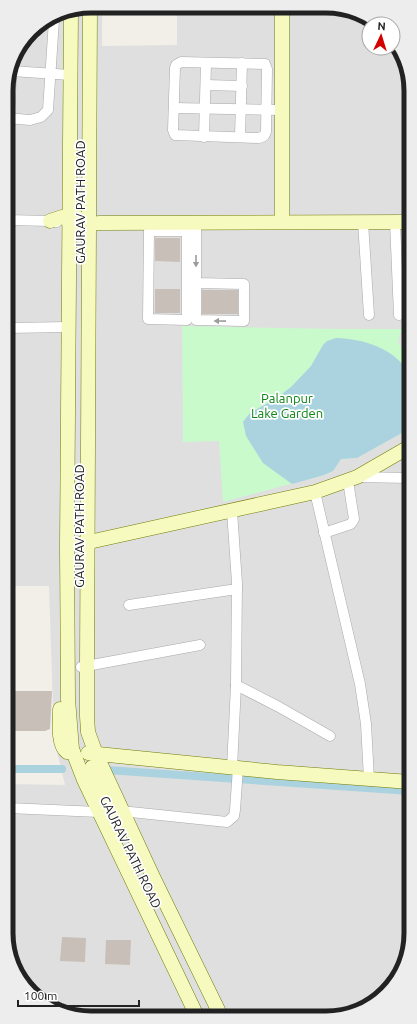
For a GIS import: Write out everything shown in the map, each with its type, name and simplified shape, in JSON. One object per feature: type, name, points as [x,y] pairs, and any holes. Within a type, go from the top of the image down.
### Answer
[{"type":"street","points":[[75,220],[90,13]]},
{"type":"street","points":[[282,13],[282,222]]},
{"type":"street","name":"GAURAV PATH ROAD","points":[[81,14],[75,220],[78,545],[68,699],[70,752],[89,766],[209,1011]]},
{"type":"street","name":"GAURAV PATH ROAD","points":[[70,16],[61,75],[75,220],[64,327],[84,667],[81,722],[89,766],[94,812],[195,1011]]},
{"type":"street","points":[[13,118],[30,120],[41,117],[48,110],[61,75],[64,18]]},
{"type":"street","points":[[54,22],[61,75]]},
{"type":"street","points":[[181,62],[206,63],[242,63],[262,64],[266,66],[266,132],[264,136],[259,138],[175,135],[173,130],[176,65],[181,62]]},
{"type":"street","points":[[204,136],[206,63]]},
{"type":"street","points":[[240,137],[242,63]]},
{"type":"street","points":[[17,68],[61,75]]},
{"type":"street","points":[[206,85],[242,86]]},
{"type":"street","points":[[174,108],[282,110]]},
{"type":"street","points":[[13,220],[75,220],[190,225],[282,222],[402,222],[399,315]]},
{"type":"street","points":[[363,222],[369,315]]},
{"type":"street","points":[[190,225],[187,320],[148,319],[148,231],[190,225]]},
{"type":"street","points":[[190,225],[196,283],[196,320],[244,321],[244,284],[196,283]]},
{"type":"street","points":[[13,328],[64,327],[58,585],[60,730],[62,747],[70,752],[94,812],[185,1011]]},
{"type":"street","points":[[78,545],[315,492],[352,479],[404,450]]},
{"type":"street","points":[[352,479],[404,478]]},
{"type":"street","points":[[324,533],[353,522],[352,479]]},
{"type":"street","points":[[315,492],[360,684],[366,724],[369,779]]},
{"type":"street","points":[[121,811],[228,822],[234,816],[237,786],[236,588],[232,511]]},
{"type":"street","points":[[129,605],[236,588]]},
{"type":"street","points":[[84,667],[200,645]]},
{"type":"street","points":[[236,685],[280,707],[330,736]]},
{"type":"street","points":[[89,766],[236,770],[404,782]]},
{"type":"street","points":[[89,766],[121,811],[219,1011]]},
{"type":"street","points":[[13,808],[94,812]]},
{"type":"shaded area","points":[[86,13],[102,13],[102,46],[177,45],[177,13],[326,13],[351,17],[361,22],[361,56],[395,56],[401,71],[404,91],[404,938],[401,953],[394,972],[381,988],[369,998],[356,1005],[326,1011],[91,1011],[66,1007],[48,998],[32,984],[23,972],[14,943],[13,784],[65,785],[54,739],[49,586],[13,586],[13,86],[19,61],[23,52],[32,40],[52,23],[71,16]]},
{"type":"shaded area","points":[[404,330],[404,349],[398,343],[400,333]]},
{"type":"green space","name":"Palanpur Lake Garden","points":[[182,326],[404,329],[404,432],[357,458],[341,459],[333,471],[324,475],[223,502],[219,441],[183,442]]},
{"type":"water","points":[[336,338],[357,340],[368,343],[387,351],[403,365],[404,432],[357,458],[341,459],[333,471],[292,484],[263,463],[246,436],[243,422],[250,413],[275,399],[291,387],[311,366],[323,345],[327,341]]},
{"type":"building","points":[[155,238],[180,238],[180,262],[155,261]]},
{"type":"building","points":[[155,289],[180,289],[180,313],[155,313]]},
{"type":"building","points":[[202,290],[238,290],[238,314],[202,314]]},
{"type":"building","points":[[13,691],[52,691],[50,729],[45,731],[13,731]]},
{"type":"building","points":[[62,937],[86,938],[85,962],[60,961]]},
{"type":"building","points":[[106,940],[131,940],[130,965],[105,964]]},
{"type":"waterway","points":[[13,769],[62,769]]},
{"type":"waterway","points":[[107,770],[404,791]]}]
